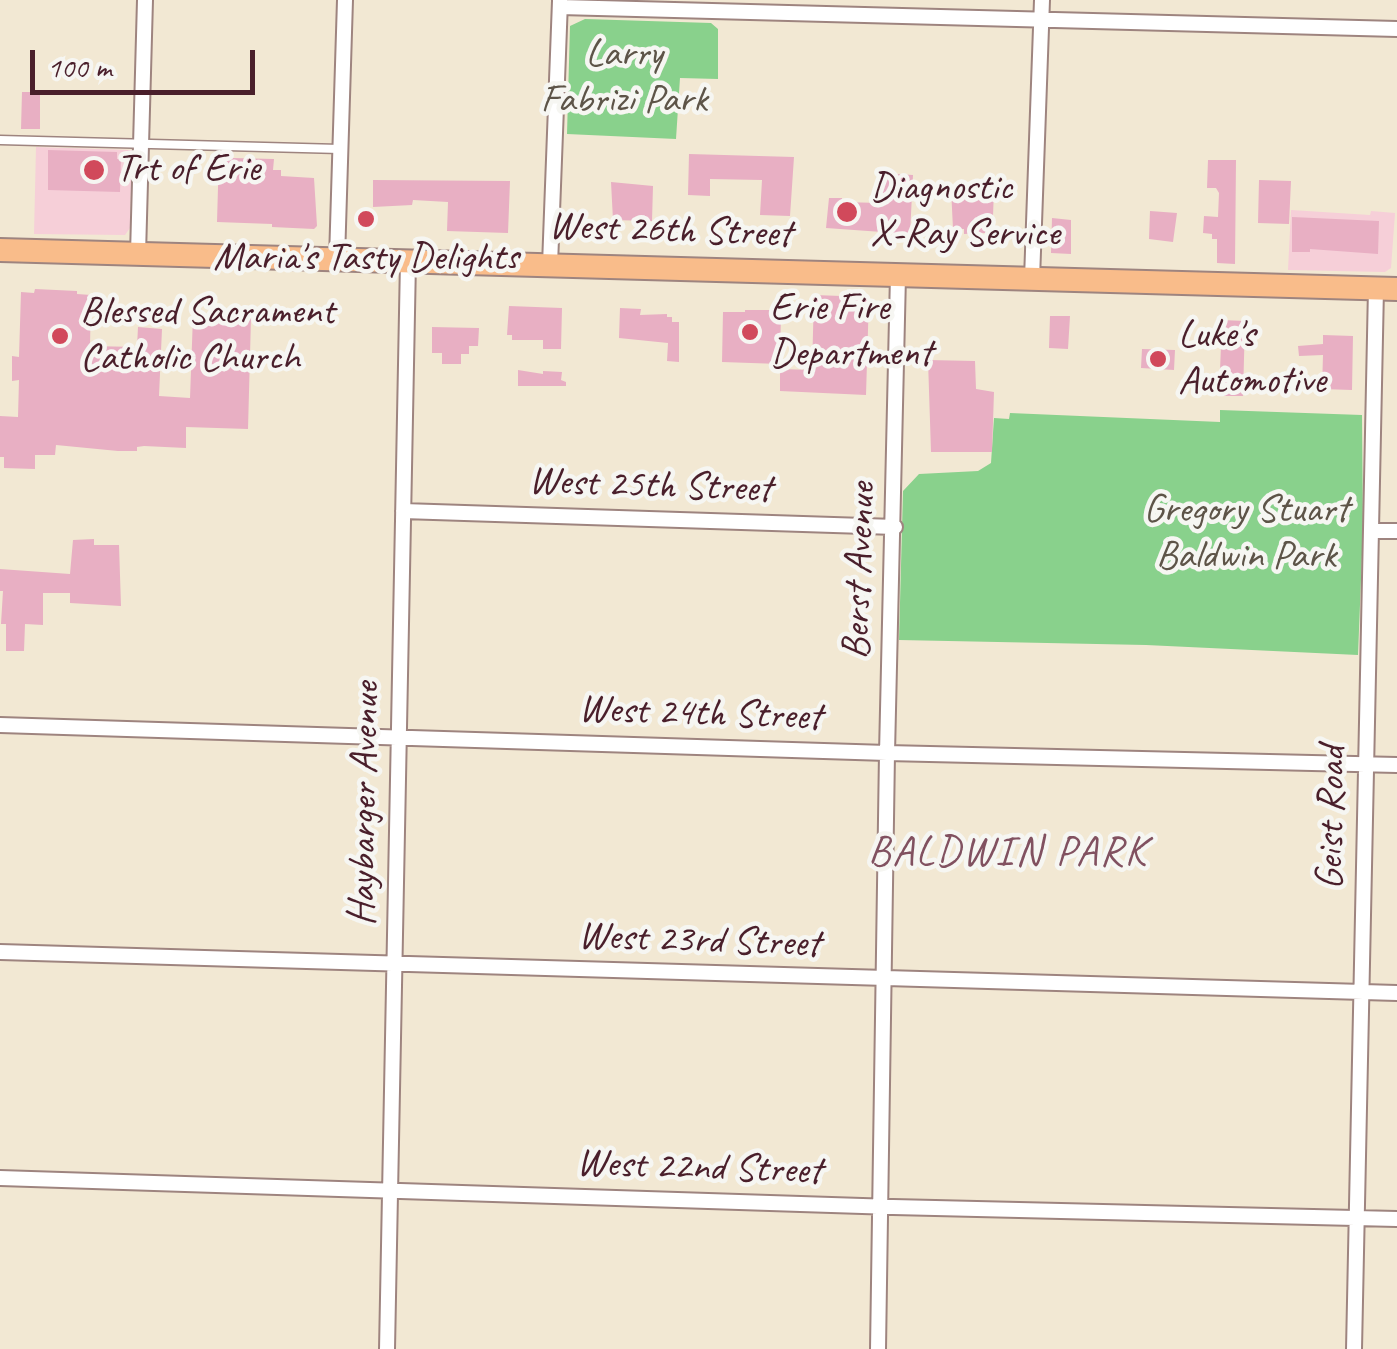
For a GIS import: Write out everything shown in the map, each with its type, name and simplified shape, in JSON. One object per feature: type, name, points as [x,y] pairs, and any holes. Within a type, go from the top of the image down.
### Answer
[{"type":"main road","name":"West 26th Street","points":[[0,250],[1387,288]]},
{"type":"street","points":[[138,254],[146,0]]},
{"type":"street","points":[[337,259],[346,0]]},
{"type":"street","points":[[1032,278],[1042,0]]},
{"type":"street","points":[[550,265],[560,4],[1397,29]]},
{"type":"street","name":"Haybarger Avenue","points":[[387,1349],[408,261]]},
{"type":"street","name":"Berst Avenue","points":[[878,1349],[898,275]]},
{"type":"street","name":"Geist Road","points":[[1354,1349],[1371,530],[1387,288]]},
{"type":"street","name":"West 25th Street","points":[[403,511],[895,527]]},
{"type":"street","points":[[1371,530],[1397,532]]},
{"type":"street","name":"West 24th Street","points":[[0,725],[1397,765]]},
{"type":"street","name":"West 23rd Street","points":[[0,952],[1397,994]]},
{"type":"street","name":"West 22nd Street","points":[[0,1178],[1397,1218]]},
{"type":"lane","points":[[0,140],[340,150]]},
{"type":"shaded area","points":[[36,147],[132,150],[130,228],[125,235],[34,234]]},
{"type":"shaded area","points":[[1291,210],[1395,213],[1391,268],[1385,272],[1288,270]]},
{"type":"green space","name":"Larry Fabrizi Park","points":[[585,19],[711,23],[718,29],[718,79],[680,78],[676,139],[567,134],[570,26]]},
{"type":"green space","name":"Gregory Stuart Baldwin Park","points":[[1220,410],[1362,415],[1358,655],[1146,645],[899,640],[903,491],[919,474],[978,471],[991,463],[994,418],[1009,419],[1010,413],[1220,422]]},
{"type":"building","points":[[22,92],[40,92],[40,129],[21,129]]},
{"type":"building","points":[[48,150],[117,152],[117,159],[121,159],[120,192],[48,190]]},
{"type":"building","points":[[219,153],[232,154],[232,158],[274,159],[273,170],[281,170],[281,176],[314,178],[317,226],[314,229],[217,222]]},
{"type":"building","points":[[689,154],[794,157],[790,216],[760,215],[762,180],[710,179],[710,196],[688,195]]},
{"type":"building","points":[[1208,160],[1236,160],[1235,264],[1217,263],[1217,239],[1203,233],[1204,216],[1218,217],[1219,193],[1216,188],[1207,188]]},
{"type":"building","points":[[881,173],[913,175],[910,234],[826,228],[829,198],[880,203]]},
{"type":"building","points":[[373,180],[510,181],[508,233],[447,231],[448,202],[413,200],[412,205],[373,207]]},
{"type":"building","points":[[1259,180],[1291,181],[1289,224],[1258,223]]},
{"type":"building","points":[[611,182],[653,186],[652,221],[613,220]]},
{"type":"building","points":[[951,188],[994,189],[993,216],[985,233],[964,234],[964,229],[953,229]]},
{"type":"building","points":[[1150,211],[1177,213],[1173,242],[1149,239]]},
{"type":"building","points":[[1292,217],[1379,221],[1378,254],[1310,249],[1292,252]]},
{"type":"building","points":[[1052,218],[1071,220],[1071,254],[1051,253]]},
{"type":"building","points":[[35,289],[91,295],[90,346],[137,347],[138,327],[162,329],[159,396],[190,398],[193,316],[251,318],[248,429],[186,427],[186,448],[144,446],[137,447],[137,451],[118,451],[56,445],[55,455],[35,455],[35,469],[4,468],[4,457],[0,457],[0,416],[18,417],[19,380],[12,381],[12,356],[19,357],[21,292],[34,293]]},
{"type":"building","points":[[814,295],[869,297],[866,395],[780,391],[780,369],[812,370]]},
{"type":"building","points":[[509,306],[562,308],[561,349],[543,349],[543,340],[512,340],[512,335],[507,335]]},
{"type":"building","points":[[620,308],[641,309],[640,315],[667,314],[672,322],[679,322],[679,362],[667,361],[668,343],[619,338]]},
{"type":"building","points":[[781,310],[780,364],[722,362],[723,312]]},
{"type":"building","points":[[1050,316],[1070,316],[1068,349],[1049,348]]},
{"type":"building","points":[[1222,320],[1245,321],[1243,396],[1219,396]]},
{"type":"building","points":[[432,327],[479,328],[478,346],[469,346],[469,354],[461,354],[461,364],[442,364],[442,353],[432,353]]},
{"type":"building","points":[[1323,335],[1353,336],[1352,390],[1322,389],[1323,355],[1299,356],[1298,346],[1323,344]]},
{"type":"building","points":[[1142,349],[1175,350],[1174,370],[1141,368]]},
{"type":"building","points":[[928,360],[975,361],[976,389],[994,392],[992,452],[931,452]]},
{"type":"building","points":[[518,370],[562,372],[561,380],[566,386],[518,386]]},
{"type":"building","points":[[94,539],[94,545],[119,545],[121,606],[70,603],[70,593],[43,593],[43,625],[25,624],[24,651],[6,651],[6,624],[1,624],[0,569],[70,574],[73,540]]},
{"type":"place","name":"Trt of Erie","points":[[94,170]]},
{"type":"place","name":"Diagnostic X-Ray Service","points":[[847,212]]},
{"type":"place","name":"Maria's Tasty Delights","points":[[366,219]]},
{"type":"place","name":"Erie Fire Department","points":[[750,332]]},
{"type":"place","name":"Blessed Sacrament Catholic Church","points":[[60,336]]},
{"type":"place","name":"Luke's Automotive","points":[[1158,359]]},
{"type":"district","name":"BALDWIN PARK","points":[[1008,853]]}]
